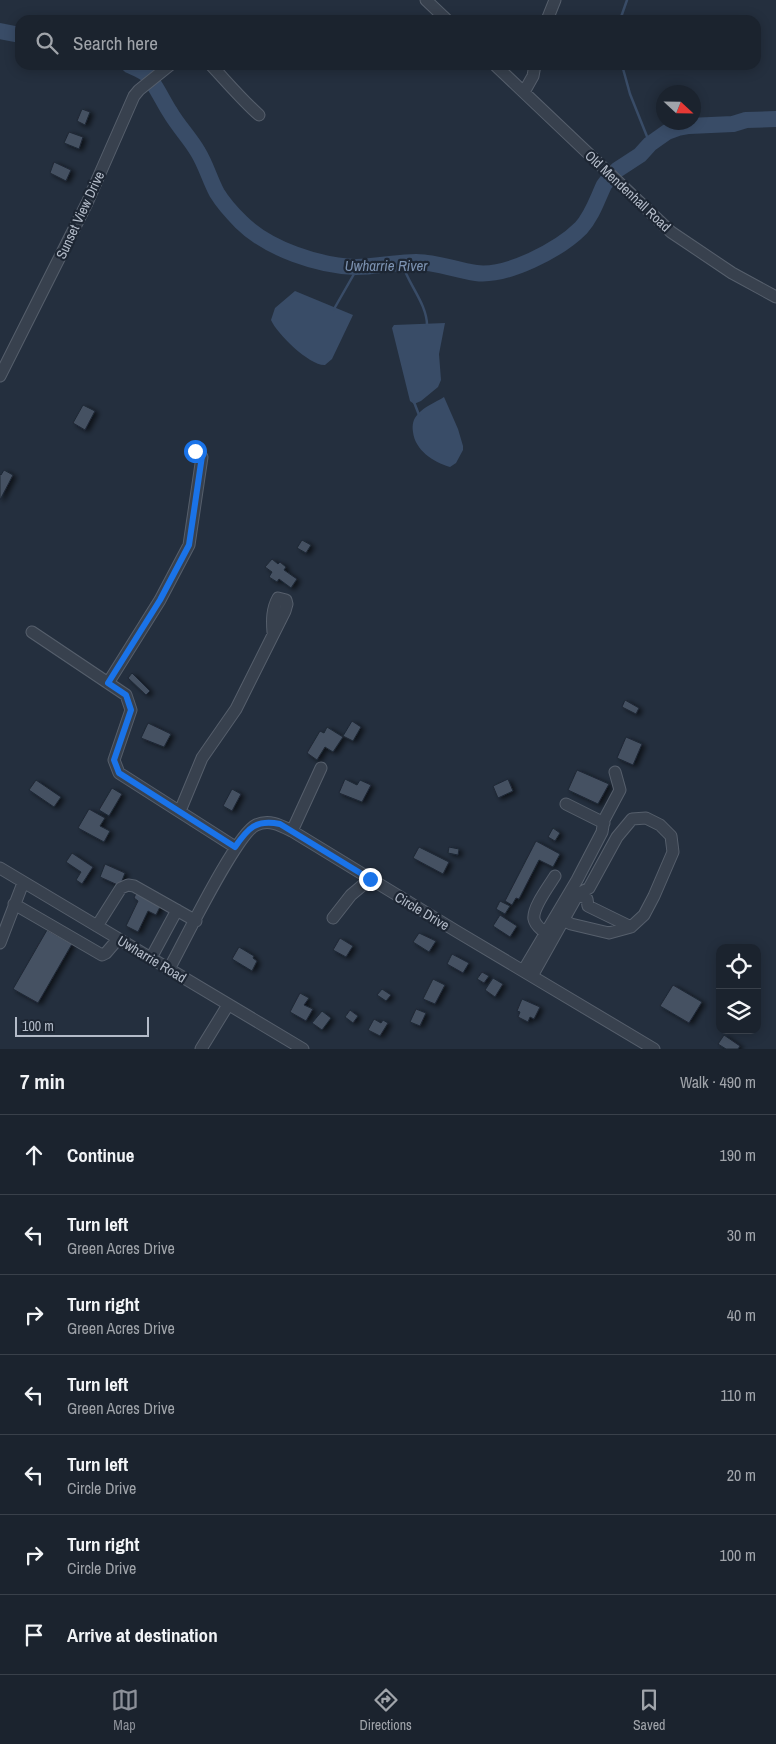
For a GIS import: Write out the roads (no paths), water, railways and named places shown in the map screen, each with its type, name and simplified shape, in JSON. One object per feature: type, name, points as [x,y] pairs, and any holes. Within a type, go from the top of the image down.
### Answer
[{"type":"street","points":[[426,0],[442,15]]},
{"type":"street","points":[[549,15],[555,0]]},
{"type":"street","name":"Sunset View Drive","points":[[0,376],[87,203],[126,110],[134,96],[163,70]]},
{"type":"street","points":[[216,70],[242,100],[259,115]]},
{"type":"street","name":"Old Mendenhall Road","points":[[500,70],[671,232],[732,273],[776,296]]},
{"type":"street","points":[[524,92],[533,76],[534,70]]},
{"type":"street","points":[[108,683],[160,600],[189,545],[202,456],[195,451]]},
{"type":"street","points":[[32,632],[126,695],[131,710],[114,760],[119,773],[235,847]]},
{"type":"street","points":[[180,811],[202,758],[236,709],[250,684],[273,632]]},
{"type":"street","points":[[292,831],[321,768]]},
{"type":"street","points":[[527,974],[544,935],[577,880],[602,832],[604,823],[620,790],[615,772]]},
{"type":"street","points":[[566,804],[604,823]]},
{"type":"street","points":[[527,974],[578,894],[590,888],[617,836],[632,819],[646,818],[660,825],[671,836],[673,852],[654,896],[644,915],[631,927],[609,933],[571,924],[563,920]]},
{"type":"street","name":"Circle Drive","points":[[170,969],[235,847],[250,828],[256,824],[268,822],[280,824],[292,831],[654,1049]]},
{"type":"street","name":"Uwharrie Road","points":[[0,868],[303,1049]]},
{"type":"street","points":[[544,935],[544,932],[537,926],[534,918],[537,906],[555,876]]},
{"type":"street","points":[[333,918],[351,896],[370,879]]},
{"type":"street","points":[[0,943],[24,883]]},
{"type":"street","points":[[97,926],[121,888],[128,885],[134,886],[196,921]]},
{"type":"street","points":[[578,894],[586,899],[588,906],[631,927]]},
{"type":"street","points":[[14,904],[102,955],[118,939]]},
{"type":"street","points":[[151,958],[177,910]]},
{"type":"street","points":[[63,933],[75,914]]},
{"type":"street","points":[[201,1049],[228,1004]]},
{"type":"water","points":[[295,291],[353,315],[332,359],[325,365],[319,364],[303,355],[287,341],[271,320],[275,308]]},
{"type":"water","points":[[445,323],[439,354],[441,380],[438,387],[421,401],[414,404],[410,401],[392,328],[394,325]]},
{"type":"water","points":[[444,397],[463,446],[463,450],[456,463],[450,467],[437,462],[421,450],[414,438],[413,429],[414,420],[418,414]]},
{"type":"waterway","points":[[622,15],[627,0]]},
{"type":"waterway","name":"Uwharrie River","points":[[0,31],[15,34]]},
{"type":"waterway","name":"Uwharrie River","points":[[138,70],[149,76],[173,117],[198,152],[222,201],[241,222],[252,232],[279,248],[326,263],[356,267],[416,262],[431,263],[476,273],[502,271],[546,253],[560,245],[581,228],[594,208],[607,181]]},
{"type":"waterway","points":[[623,70],[630,94],[650,144]]},
{"type":"waterway","name":"Uwharrie River","points":[[617,170],[640,155],[650,144],[667,132],[678,128],[733,124],[746,120],[776,119]]},
{"type":"waterway","points":[[402,263],[424,309],[427,325]]},
{"type":"waterway","points":[[334,309],[358,267]]},
{"type":"waterway","points":[[414,402],[419,415]]}]
